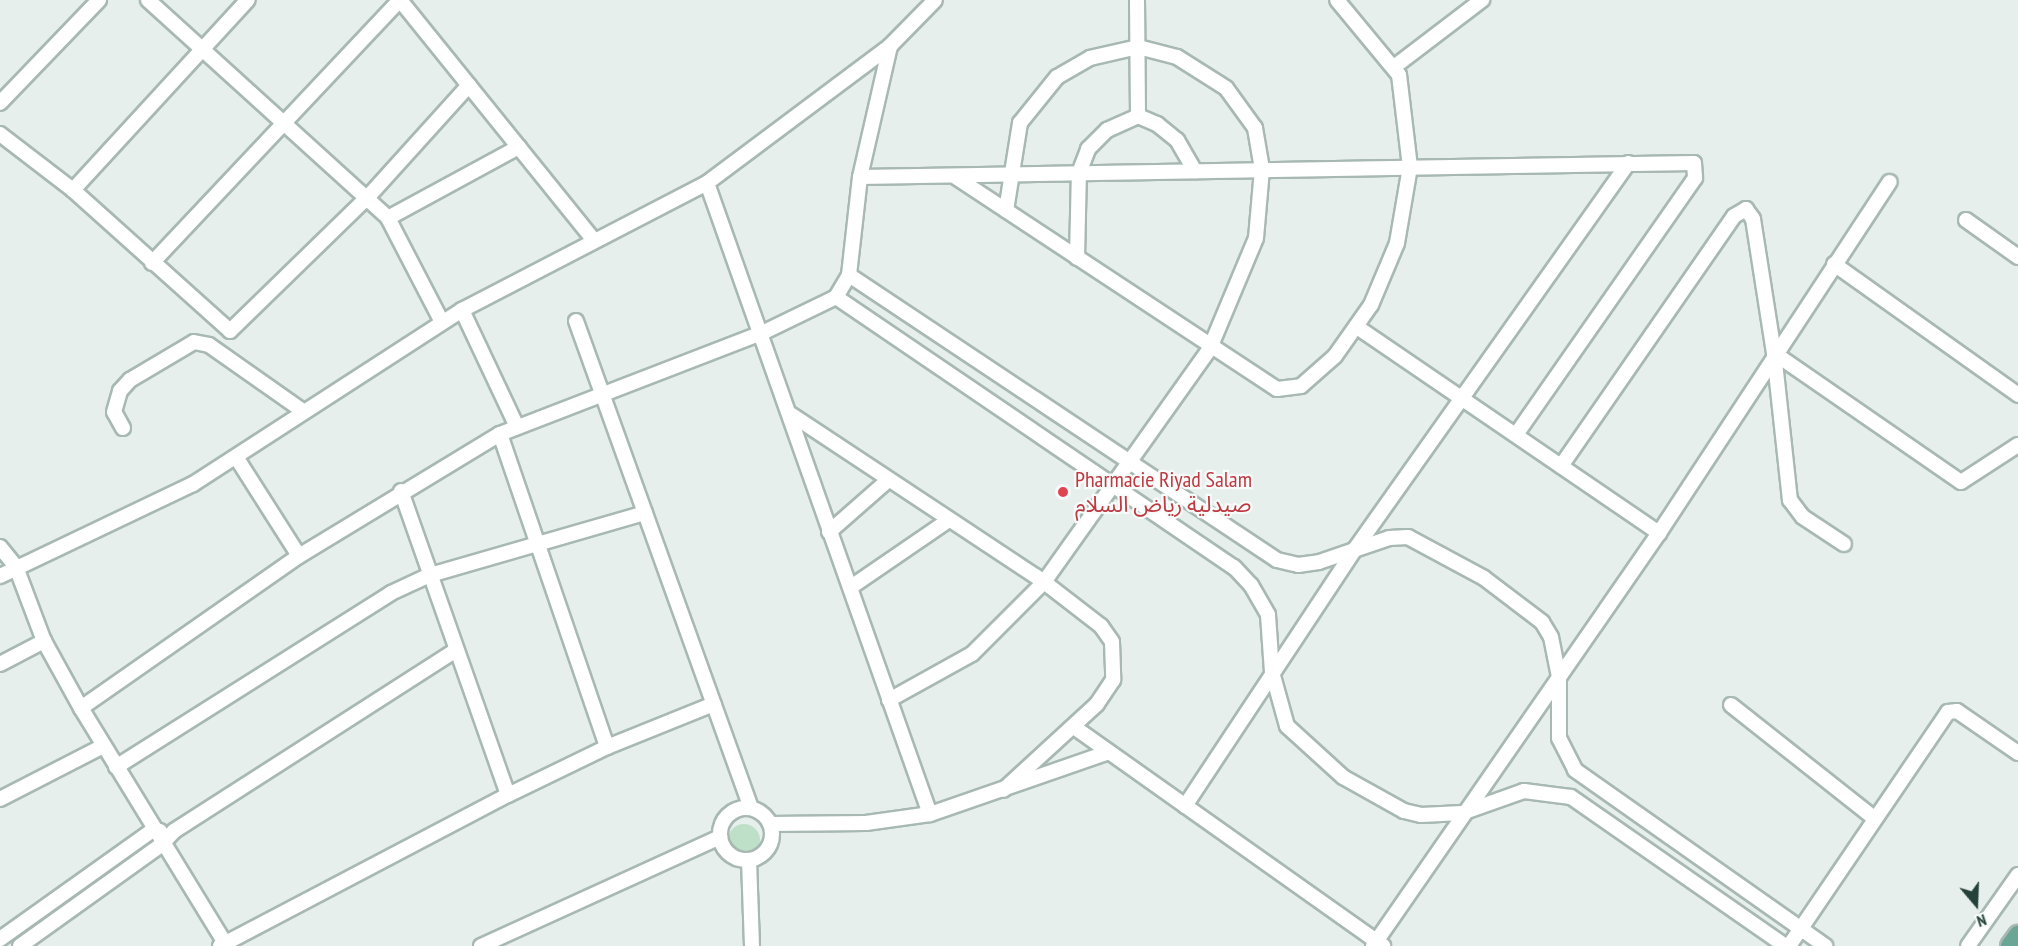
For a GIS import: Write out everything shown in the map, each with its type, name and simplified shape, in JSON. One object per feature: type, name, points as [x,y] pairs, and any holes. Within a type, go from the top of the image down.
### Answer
[{"type":"main road","points":[[2010,946],[2018,935]]},
{"type":"street","points":[[0,103],[99,0]]},
{"type":"street","points":[[148,0],[388,218],[442,322]]},
{"type":"street","points":[[73,190],[248,0]]},
{"type":"street","points":[[152,263],[400,0],[594,240]]},
{"type":"street","points":[[0,576],[193,484],[462,310],[707,183],[890,46],[935,0]]},
{"type":"street","points":[[1137,0],[1138,116]]},
{"type":"street","points":[[954,176],[1210,348],[1277,389],[1290,389],[1315,377],[1357,327],[1397,243],[1410,167],[1403,90],[1394,67],[1337,0]]},
{"type":"street","points":[[1394,67],[1482,0]]},
{"type":"street","points":[[81,708],[299,556],[401,491],[500,434],[762,333],[836,297],[849,274],[860,177],[890,46]]},
{"type":"street","points":[[889,700],[972,654],[1044,582],[1210,348],[1251,254],[1262,170],[1249,116],[1226,88],[1193,64],[1138,46],[1090,58],[1057,77],[1041,92],[1020,123],[1006,210]]},
{"type":"street","points":[[0,134],[73,190],[230,331],[367,198],[469,85]]},
{"type":"street","points":[[1138,116],[1168,131],[1195,171]]},
{"type":"street","points":[[1077,258],[1079,173],[1096,139],[1138,116]]},
{"type":"street","points":[[388,218],[519,147]]},
{"type":"street","points":[[860,177],[1690,161],[1697,172],[1516,435]]},
{"type":"street","points":[[1185,806],[1356,549],[1628,162]]},
{"type":"street","points":[[1074,727],[1378,945],[1462,813],[1659,533],[1774,353],[1890,182]]},
{"type":"street","points":[[707,183],[792,415],[830,532],[930,814]]},
{"type":"street","points":[[1561,466],[1743,209],[1753,219],[1774,353],[1790,500],[1803,517],[1844,544]]},
{"type":"street","points":[[1966,220],[2018,257]]},
{"type":"street","points":[[1834,264],[2018,395]]},
{"type":"street","points":[[849,274],[1129,464],[1277,560],[1298,565],[1319,562],[1356,549],[1408,537],[1447,555],[1542,622],[1557,652],[1559,738],[1575,770],[1825,946]]},
{"type":"street","points":[[836,297],[1115,484],[1234,567],[1251,585],[1272,628],[1272,672],[1287,726],[1343,777],[1404,811],[1441,816],[1462,813],[1524,791],[1571,797],[1787,946],[1873,817],[1950,711],[2018,753]]},
{"type":"street","points":[[462,310],[517,427]]},
{"type":"street","points":[[576,321],[751,808],[770,824],[773,833],[766,852],[749,860],[733,857],[720,837]]},
{"type":"street","points":[[1357,327],[1659,533]]},
{"type":"street","points":[[123,428],[114,412],[120,391],[130,380],[194,342],[209,345],[303,411]]},
{"type":"street","points":[[1774,353],[1962,482],[2018,445]]},
{"type":"street","points":[[792,415],[888,481],[1044,582],[1101,626],[1112,642],[1113,680],[1074,727],[1003,790]]},
{"type":"street","points":[[500,434],[607,747]]},
{"type":"street","points":[[236,458],[299,556]]},
{"type":"street","points":[[830,532],[888,481]]},
{"type":"street","points":[[401,491],[508,795]]},
{"type":"street","points":[[116,767],[391,593],[430,574],[536,542],[645,513]]},
{"type":"street","points":[[850,587],[949,520]]},
{"type":"street","points":[[0,547],[16,567],[44,641],[81,708],[161,845],[224,945],[508,795],[607,747],[714,705]]},
{"type":"street","points":[[0,664],[44,641]]},
{"type":"street","points":[[20,946],[77,908],[161,845],[174,831],[456,650]]},
{"type":"street","points":[[1731,705],[1873,817]]},
{"type":"street","points":[[0,799],[103,746]]},
{"type":"street","points":[[770,824],[866,823],[930,814],[1109,752]]},
{"type":"street","points":[[481,946],[720,837],[729,815],[751,808]]},
{"type":"street","points":[[0,939],[153,830],[174,831]]},
{"type":"street","points":[[749,860],[752,946]]},
{"type":"street","points":[[1968,946],[2018,875]]},
{"type":"street","points":[[66,890],[77,908]]},
{"type":"green space","points":[[744,824],[756,828],[760,840],[756,852],[744,856],[732,852],[728,840],[732,828]]},
{"type":"place","name":"Pharmacie Riyad Salam صيدلية رياض السلام","points":[[1063,492]]}]
